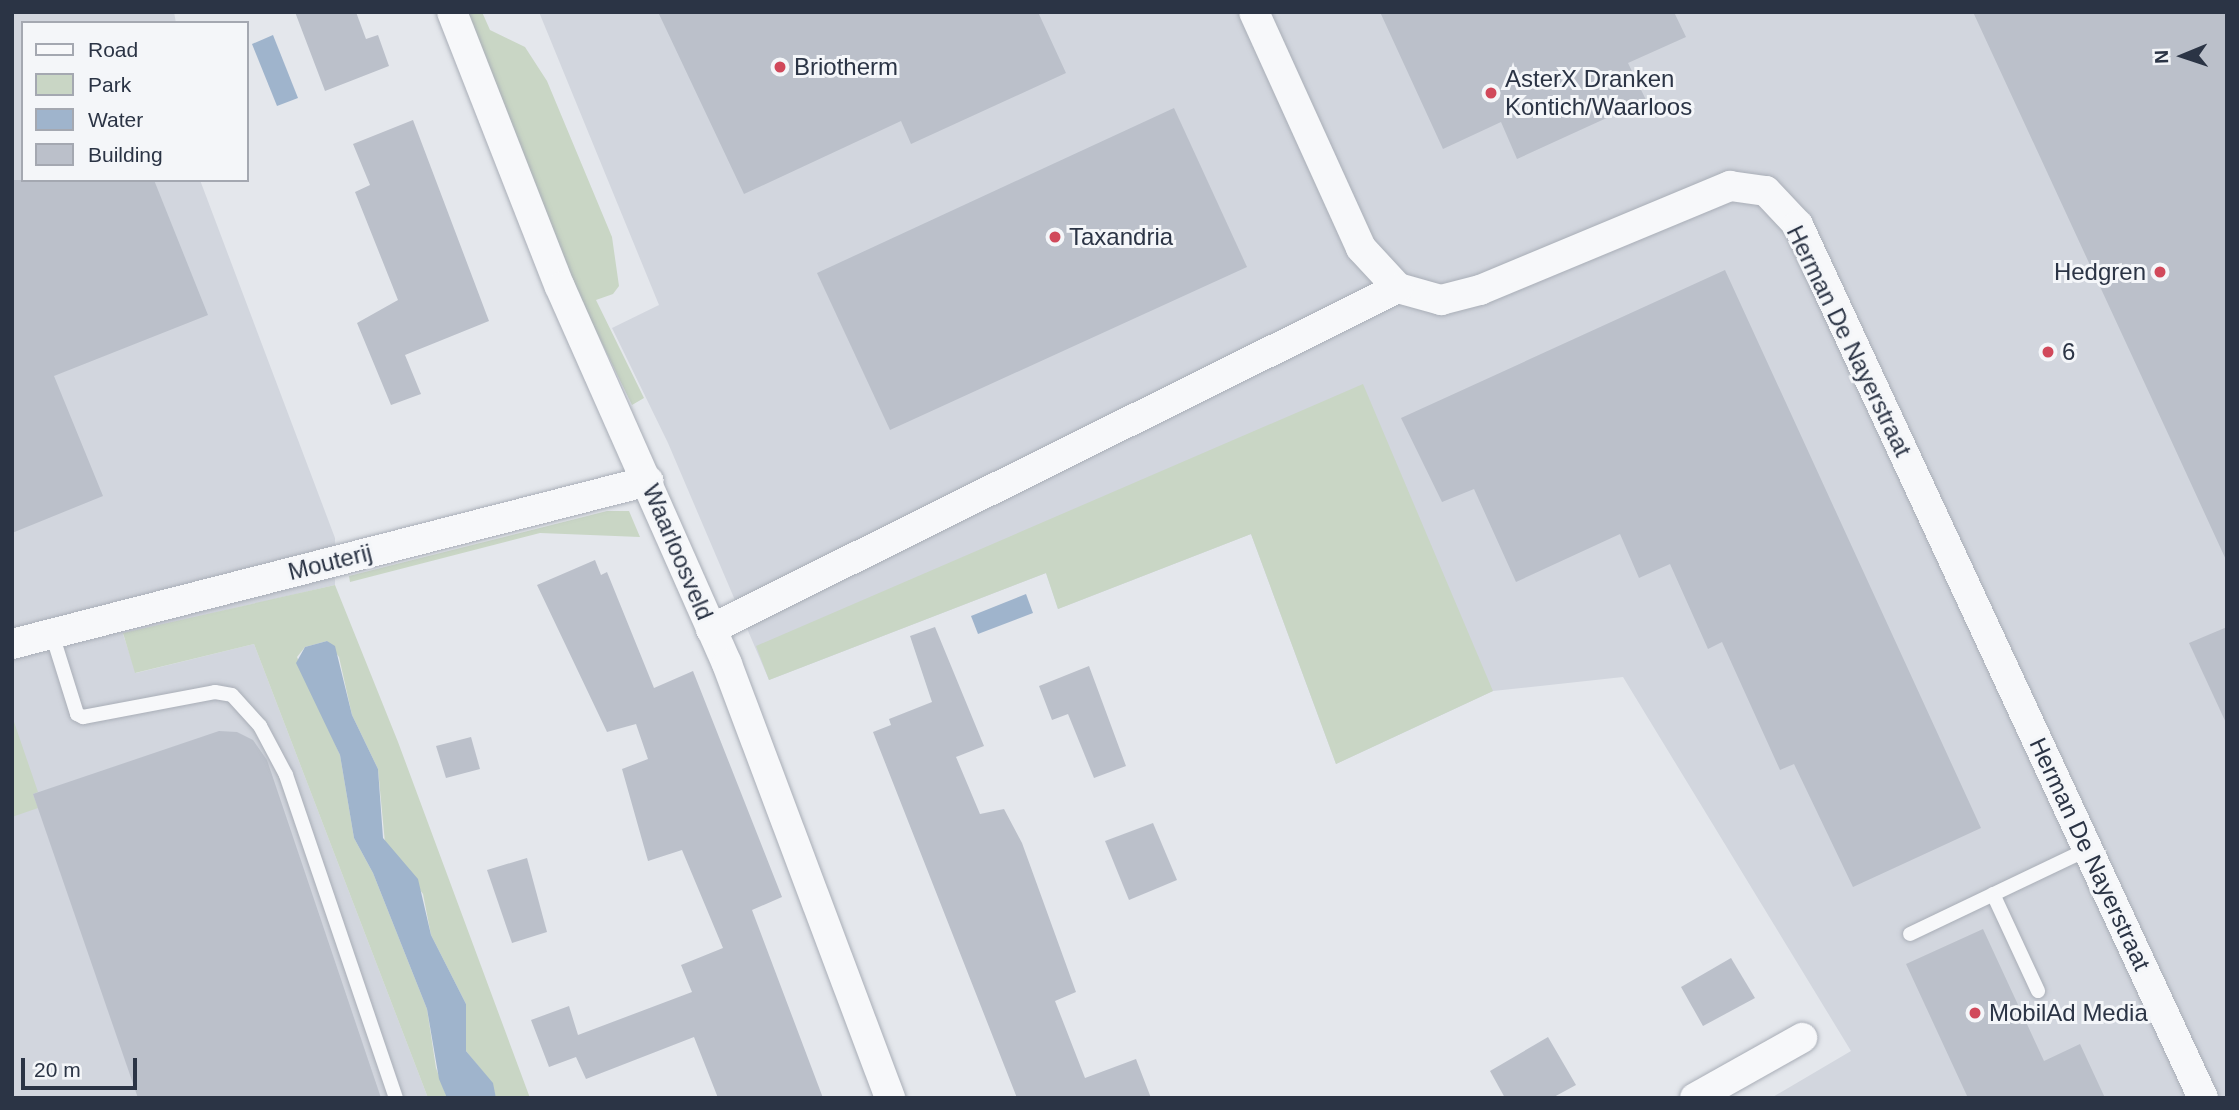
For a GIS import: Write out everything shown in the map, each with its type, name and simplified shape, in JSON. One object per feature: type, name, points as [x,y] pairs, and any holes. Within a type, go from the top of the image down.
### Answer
[{"type":"street","name":"Waarloosveld","points":[[452,12],[560,287],[648,481],[711,629],[890,1098]]},
{"type":"street","points":[[711,629],[1398,288],[1361,247],[1254,12]]},
{"type":"street","name":"Herman De Nayerstraat","points":[[1398,288],[1441,300],[1480,290],[1730,186],[1766,191],[1798,225],[2203,1098]]},
{"type":"street","name":"Mouterij","points":[[12,644],[648,481]]},
{"type":"street","points":[[1695,1098],[1802,1038]]},
{"type":"lane","points":[[52,634],[77,714],[83,718],[215,692],[232,695],[261,726],[286,775],[396,1098]]},
{"type":"lane","points":[[1910,934],[2088,849]]},
{"type":"lane","points":[[1993,894],[2038,991]]},
{"type":"shaded area","points":[[12,12],[174,12],[176,21],[21,21],[21,182],[201,182],[335,538],[335,585],[123,634],[136,673],[254,644],[428,1098],[12,1098]]},
{"type":"shaded area","points":[[539,12],[2227,12],[2227,1098],[1771,1098],[1851,1051],[1623,677],[1493,691],[1336,764],[1251,534],[1058,609],[1046,573],[769,680],[668,443],[612,328],[659,305]]},
{"type":"green space","points":[[467,12],[482,12],[490,30],[525,47],[547,81],[612,237],[619,286],[613,294],[596,300],[644,398],[632,405],[580,298]]},
{"type":"green space","points":[[1363,384],[1493,691],[1336,764],[1251,534],[1058,609],[1046,573],[769,680],[756,646]]},
{"type":"green space","points":[[607,511],[629,511],[640,537],[540,533],[350,582],[349,576]]},
{"type":"green space","points":[[335,585],[398,742],[530,1098],[496,1098],[492,1083],[466,1051],[466,1004],[431,935],[423,894],[385,843],[378,769],[352,715],[339,657],[327,641],[305,647],[297,657],[340,755],[354,838],[373,873],[427,1009],[436,1068],[447,1098],[428,1098],[254,644],[135,673],[123,633]]},
{"type":"green space","points":[[12,716],[38,792],[33,794],[38,808],[12,817]]},
{"type":"water","points":[[273,35],[298,98],[277,106],[252,44]]},
{"type":"water","points":[[1026,594],[1033,613],[978,634],[971,616]]},
{"type":"water","points":[[327,641],[335,646],[352,715],[378,769],[383,838],[418,879],[431,935],[466,1004],[466,1051],[493,1083],[496,1098],[447,1098],[439,1079],[427,1009],[373,873],[354,838],[340,755],[296,663],[305,647]]},
{"type":"building","points":[[295,12],[356,12],[366,39],[378,35],[389,66],[325,91]]},
{"type":"building","name":"Briotherm","points":[[658,12],[1038,12],[1066,73],[911,144],[901,121],[744,194]]},
{"type":"building","name":"AsterX Dranken Kontich/Waarloos","points":[[1380,12],[1674,12],[1686,37],[1628,63],[1646,100],[1517,159],[1501,122],[1443,149]]},
{"type":"building","name":"Hedgren","points":[[1973,12],[2227,12],[2227,562],[2170,438]]},
{"type":"building","name":"Taxandria","points":[[1174,108],[1247,267],[890,430],[817,273]]},
{"type":"building","points":[[413,120],[489,321],[405,355],[421,394],[391,405],[357,323],[398,300],[355,192],[370,185],[353,144]]},
{"type":"building","points":[[12,180],[155,182],[208,315],[54,376],[103,496],[12,533]]},
{"type":"building","points":[[1725,270],[1981,828],[1853,887],[1794,764],[1780,770],[1722,642],[1708,649],[1670,564],[1639,578],[1620,534],[1516,582],[1474,489],[1442,502],[1401,418]]},
{"type":"building","points":[[595,560],[601,575],[607,572],[654,688],[693,671],[782,897],[752,910],[823,1098],[718,1098],[694,1037],[586,1079],[576,1057],[549,1067],[531,1020],[569,1006],[578,1035],[692,992],[681,965],[723,948],[682,850],[648,861],[622,769],[648,759],[636,724],[607,732],[537,585]]},
{"type":"building","points":[[935,627],[984,746],[956,757],[980,814],[1004,809],[1022,843],[1076,992],[1055,1001],[1085,1078],[1136,1059],[1151,1098],[1017,1098],[873,732],[891,725],[889,719],[932,702],[910,636]]},
{"type":"building","points":[[2227,627],[2227,725],[2189,643]]},
{"type":"building","points":[[1089,666],[1126,766],[1094,778],[1068,714],[1052,720],[1039,686]]},
{"type":"building","points":[[219,731],[237,732],[253,740],[267,760],[381,1098],[138,1098],[33,794]]},
{"type":"building","points":[[471,737],[480,769],[446,778],[436,746]]},
{"type":"building","points":[[1153,823],[1177,880],[1129,900],[1105,841]]},
{"type":"building","points":[[527,858],[547,932],[512,943],[487,870]]},
{"type":"building","name":"MobilAd Media","points":[[1983,929],[2044,1061],[2080,1044],[2105,1098],[1968,1098],[1906,964]]},
{"type":"building","points":[[1731,958],[1755,998],[1703,1026],[1681,987]]},
{"type":"building","points":[[1548,1037],[1576,1085],[1552,1098],[1505,1098],[1490,1071]]},
{"type":"place","name":"Briotherm","points":[[780,67]]},
{"type":"place","name":"AsterX Dranken Kontich/Waarloos","points":[[1491,93]]},
{"type":"place","name":"Taxandria","points":[[1055,237]]},
{"type":"place","name":"Hedgren","points":[[2160,272]]},
{"type":"place","name":"6","points":[[2048,352]]},
{"type":"place","name":"MobilAd Media","points":[[1975,1013]]}]
